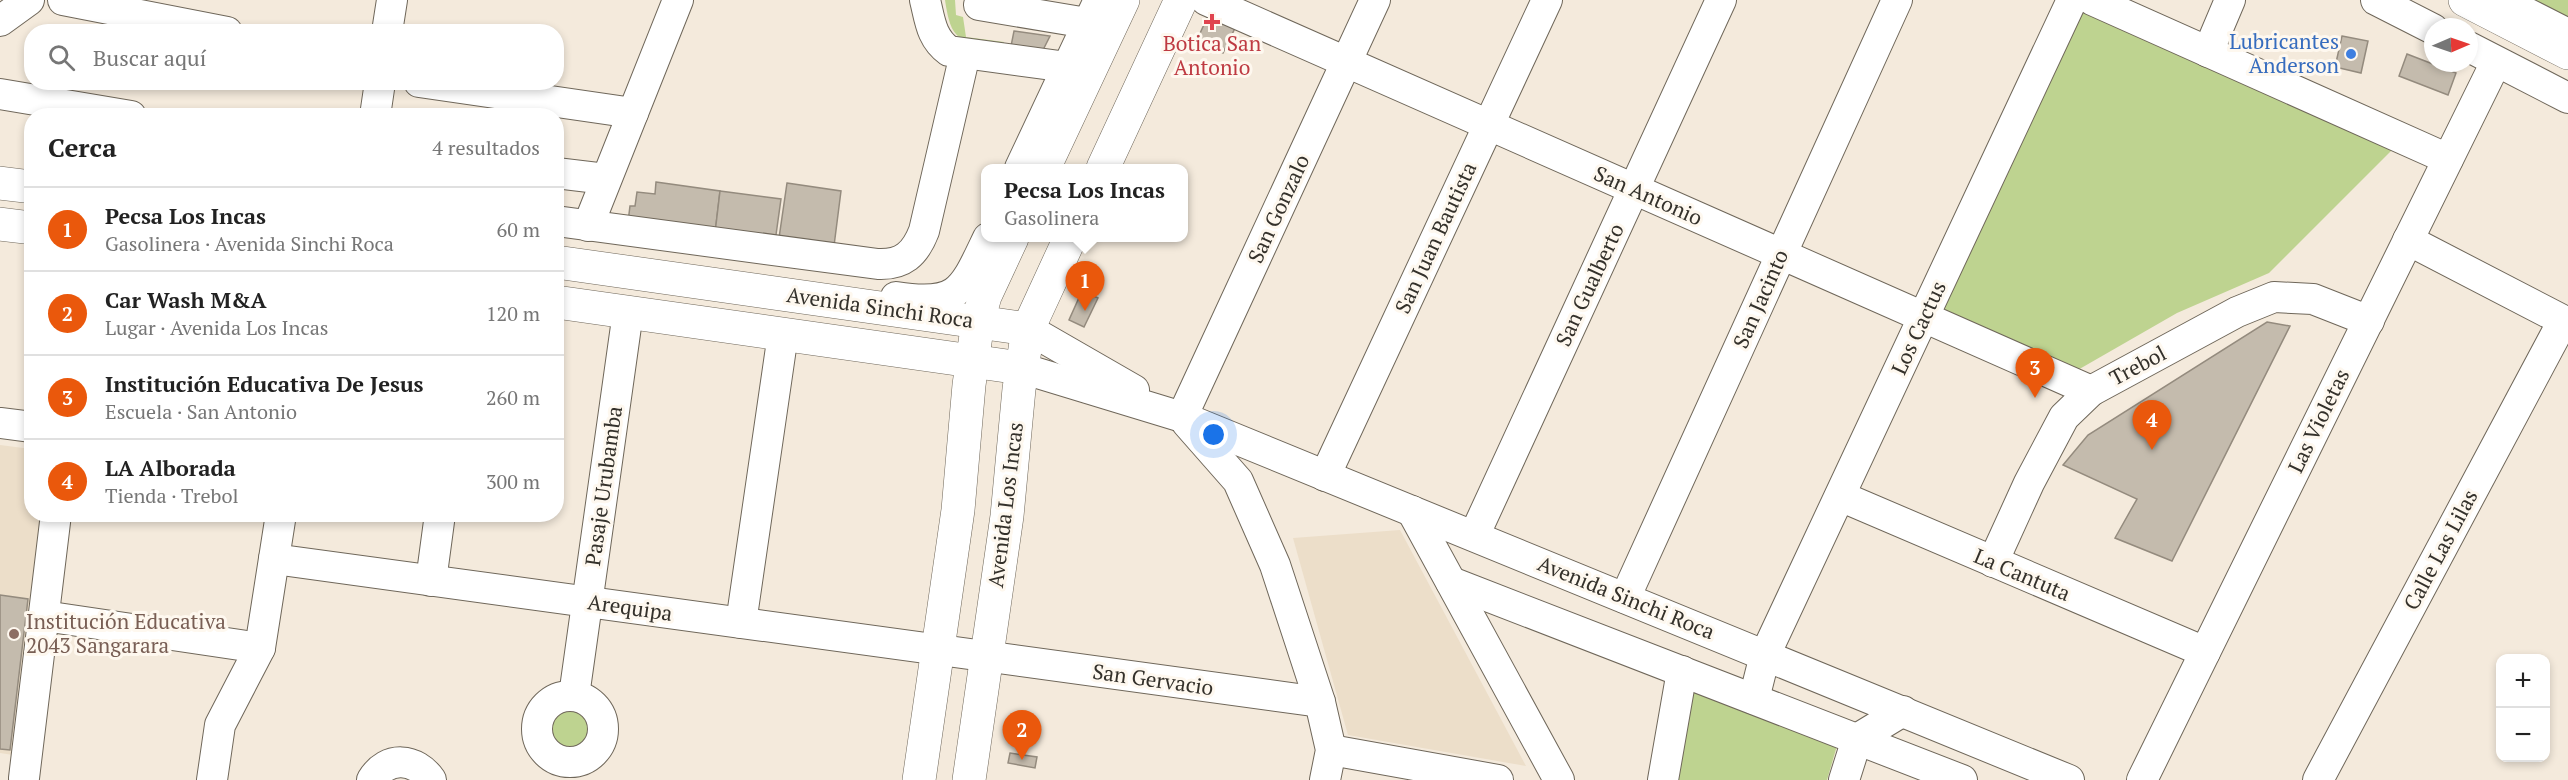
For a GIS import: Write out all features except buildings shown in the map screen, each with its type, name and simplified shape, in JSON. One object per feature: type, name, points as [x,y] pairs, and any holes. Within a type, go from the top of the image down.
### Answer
[{"type":"main road","points":[[1046,164],[1123,0]]},
{"type":"main road","points":[[1104,164],[1181,0]]},
{"type":"main road","points":[[2465,0],[2568,53]]},
{"type":"main road","points":[[0,183],[24,186]]},
{"type":"main road","points":[[0,224],[24,227]]},
{"type":"main road","points":[[919,780],[958,510],[978,321],[985,296],[1010,242]]},
{"type":"main road","name":"Avenida Los Incas","points":[[969,780],[1006,516],[1021,368],[1028,329],[1068,242]]},
{"type":"main road","name":"Avenida Sinchi Roca","points":[[564,263],[1028,329]]},
{"type":"main road","name":"Avenida Sinchi Roca","points":[[564,303],[1021,368]]},
{"type":"street","points":[[0,21],[29,0]]},
{"type":"street","points":[[63,0],[186,24]]},
{"type":"street","points":[[388,24],[392,0]]},
{"type":"street","points":[[588,226],[678,0]]},
{"type":"street","points":[[925,0],[932,30],[938,43],[949,51],[1067,67]]},
{"type":"street","name":"San Antonio","points":[[1206,0],[2091,391]]},
{"type":"street","name":"San Gonzalo","points":[[1182,417],[1375,0]]},
{"type":"street","name":"San Juan Bautista","points":[[1325,476],[1547,0]]},
{"type":"street","name":"San Gualberto","points":[[1474,536],[1721,0]]},
{"type":"street","name":"San Jacinto","points":[[1625,598],[1897,0]]},
{"type":"street","name":"Los Cactus","points":[[1754,699],[1765,655],[2072,0]]},
{"type":"street","points":[[2092,0],[2448,159]]},
{"type":"street","points":[[2208,52],[2230,0]]},
{"type":"street","points":[[2376,0],[2424,24]]},
{"type":"street","points":[[2502,0],[2568,34]]},
{"type":"street","points":[[979,5],[1093,12],[1022,164]]},
{"type":"street","points":[[2478,52],[2568,98]]},
{"type":"street","points":[[564,222],[878,264],[899,263],[915,249],[924,231],[965,54]]},
{"type":"street","name":"Las Violetas","points":[[2142,780],[2496,62]]},
{"type":"street","points":[[376,108],[379,90]]},
{"type":"street","points":[[474,90],[633,113]]},
{"type":"street","points":[[0,94],[83,108]]},
{"type":"street","points":[[0,168],[24,171]]},
{"type":"street","points":[[564,174],[606,179]]},
{"type":"street","points":[[2408,240],[2566,322]]},
{"type":"street","points":[[564,249],[924,302],[940,299],[961,288],[969,277],[986,242]]},
{"type":"street","name":"Trebol","points":[[1993,562],[2029,483],[2064,417],[2091,391],[2237,312],[2274,297],[2313,299],[2369,321]]},
{"type":"street","name":"Pasaje Urubamba","points":[[574,696],[628,312]]},
{"type":"street","name":"Calle Las Lilas","points":[[2319,780],[2566,322]]},
{"type":"street","name":"Avenida Sinchi Roca","points":[[1028,329],[1182,417]]},
{"type":"street","points":[[741,623],[783,334]]},
{"type":"street","name":"Avenida Sinchi Roca","points":[[1021,368],[1182,417],[2069,780]]},
{"type":"street","points":[[1182,417],[1238,481],[1275,565],[1320,702],[1331,750],[1325,780]]},
{"type":"street","points":[[0,423],[24,426]]},
{"type":"street","name":"La Cantuta","points":[[1840,496],[2205,652]]},
{"type":"street","points":[[1412,511],[1559,780]]},
{"type":"street","points":[[21,777],[55,522]]},
{"type":"street","points":[[212,780],[220,726],[260,648],[280,522]]},
{"type":"street","points":[[431,581],[439,522]]},
{"type":"street","name":"Arequipa","points":[[274,559],[986,657]]},
{"type":"street","points":[[1451,582],[1962,780]]},
{"type":"street","points":[[44,615],[260,648]]},
{"type":"street","name":"San Gervacio","points":[[986,657],[1320,702]]},
{"type":"street","points":[[1663,780],[1682,671]]},
{"type":"street","points":[[1844,780],[1857,739],[1903,711]]},
{"type":"street","points":[[1331,750],[1498,780]]},
{"type":"street","points":[[372,780],[384,766],[405,762],[425,771],[431,780]]},
{"type":"shaded area","name":"Institución Educativa 2043 Sangarara","points":[[0,445],[24,448],[24,522],[43,522],[13,755],[0,753]]},
{"type":"shaded area","points":[[1400,530],[1526,766],[1348,735],[1293,538]]},
{"type":"green space","points":[[945,0],[955,0],[956,15],[963,17],[966,37],[1004,42],[1004,46],[961,38],[951,26]]},
{"type":"green space","points":[[2518,0],[2568,0],[2568,26]]},
{"type":"green space","points":[[2081,9],[2397,145],[2269,273],[2177,313],[2076,371],[1941,312]]},
{"type":"green space","points":[[1695,677],[1841,732],[1827,780],[1674,780]]},
{"type":"green space","points":[[570,702],[581,704],[590,710],[596,719],[598,730],[596,741],[590,750],[581,756],[570,758],[559,756],[550,750],[544,741],[542,730],[544,719],[550,710],[559,704]]},
{"type":"place","name":"Botica San Antonio","points":[[1212,22]]},
{"type":"place","name":"Lubricantes Anderson","points":[[2351,54]]},
{"type":"place","name":"Pecsa Los Incas","points":[[1085,311]]},
{"type":"place","name":"Institución Educativa De Jesus","points":[[2035,398]]},
{"type":"place","name":"LA Alborada","points":[[2152,450]]},
{"type":"place","name":"Institución Educativa 2043 Sangarara","points":[[14,634]]},
{"type":"place","name":"Car Wash M&A","points":[[1022,760]]}]
